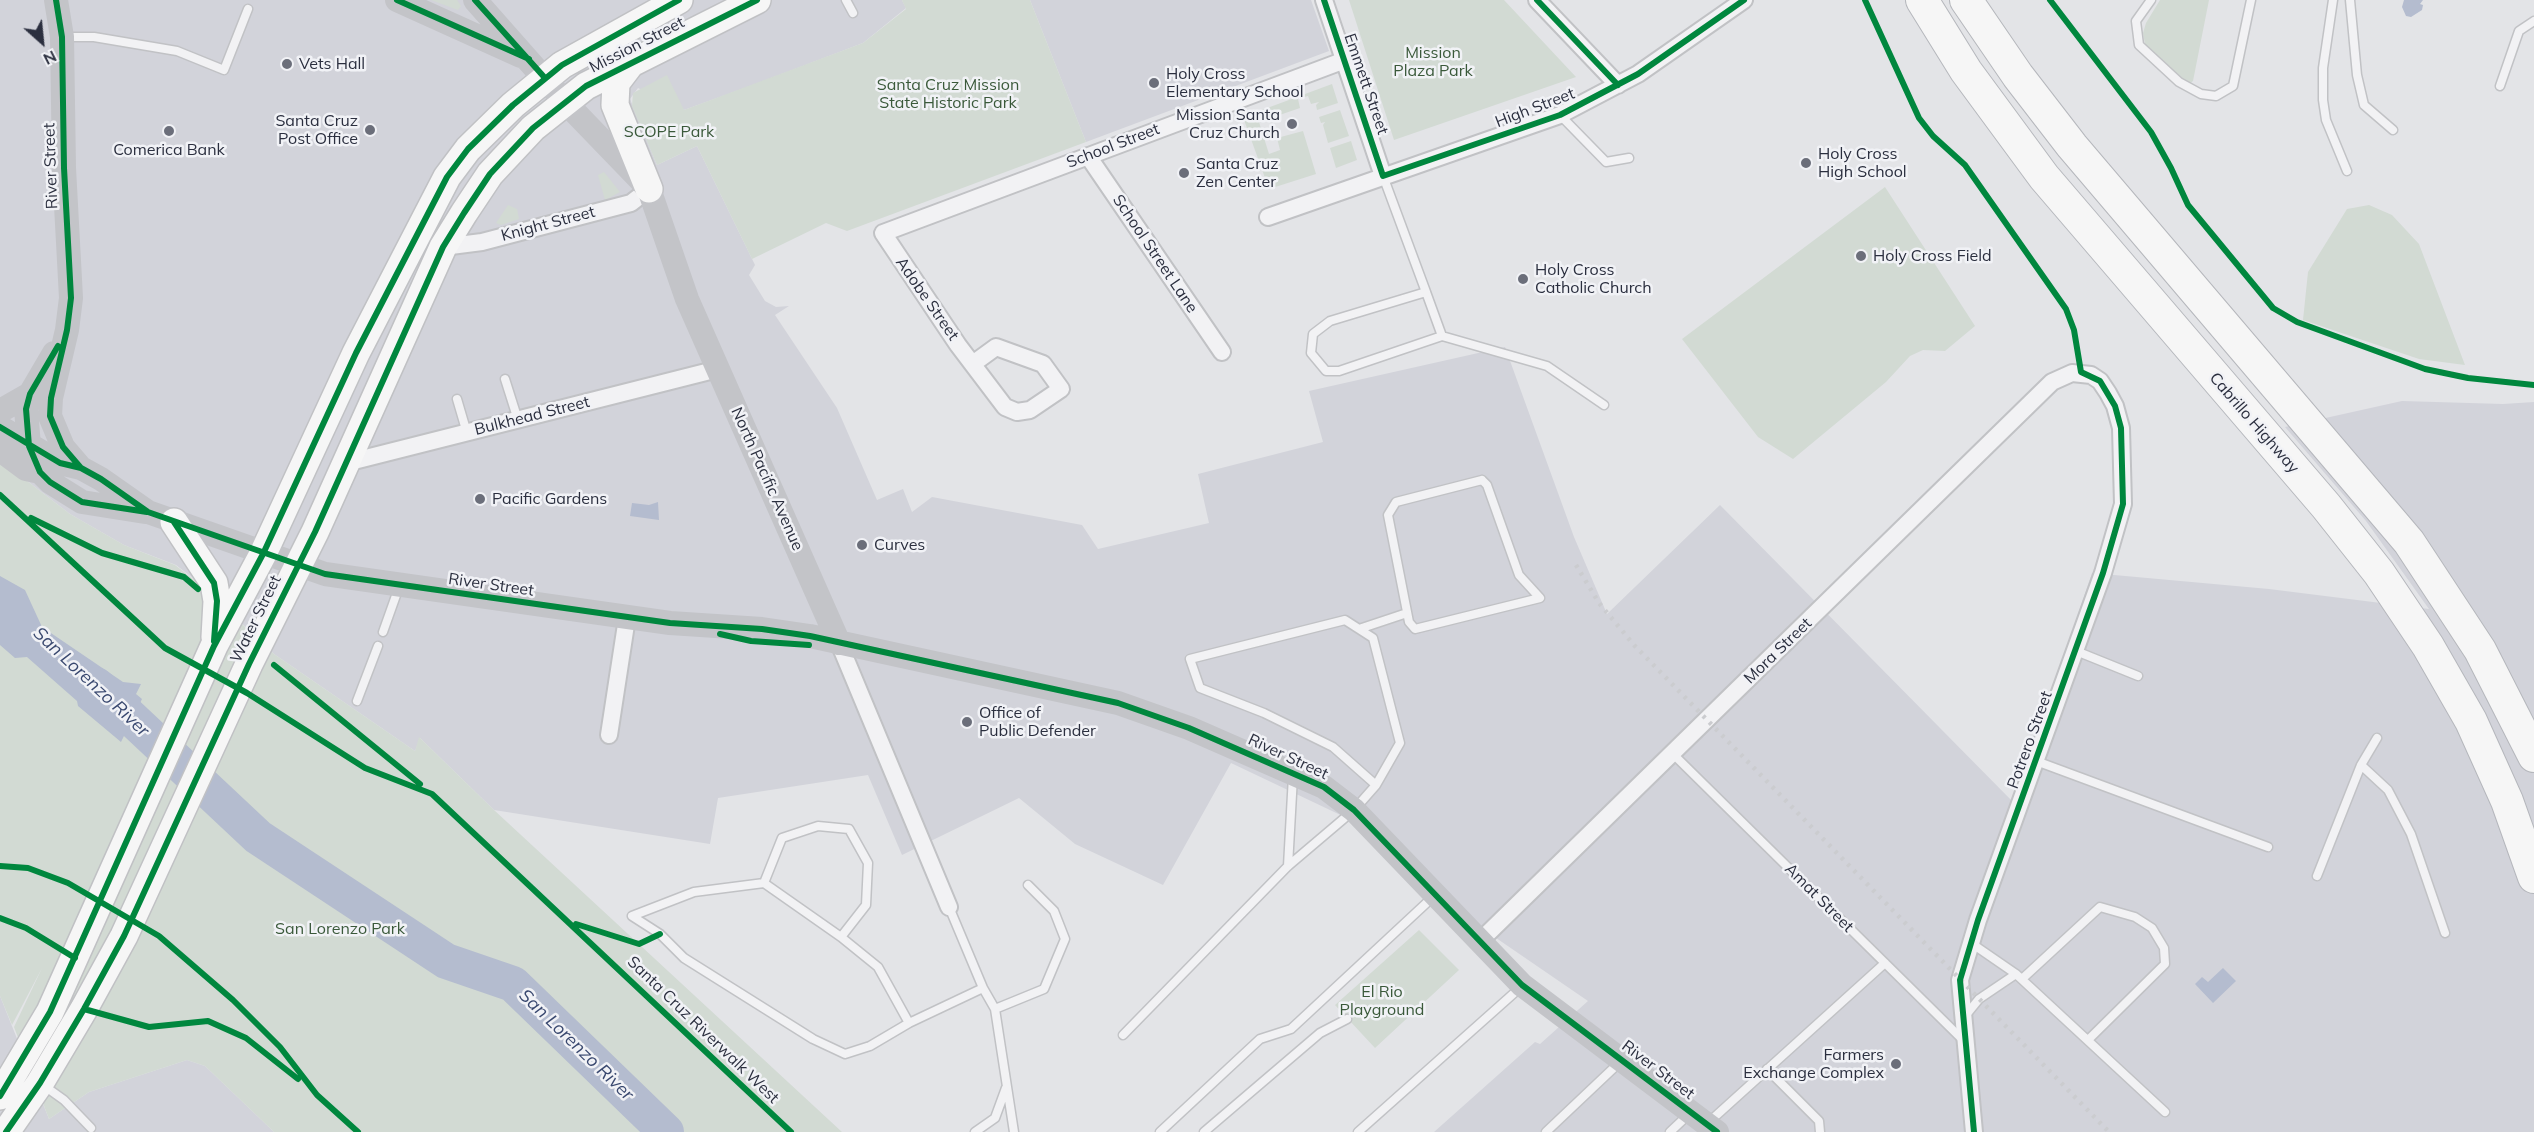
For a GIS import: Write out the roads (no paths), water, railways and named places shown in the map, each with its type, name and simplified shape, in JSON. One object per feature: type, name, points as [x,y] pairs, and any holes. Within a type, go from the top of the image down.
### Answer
[{"type":"highway","name":"Cabrillo Highway","points":[[1922,0],[1978,89],[2044,177],[2332,514],[2386,582],[2428,646],[2471,722],[2507,801],[2534,877]]},
{"type":"highway","points":[[1966,0],[2018,76],[2079,154],[2409,542],[2480,650],[2534,756]]},
{"type":"main road","name":"River Street","points":[[56,0],[62,37],[65,179],[71,298],[67,330],[51,398],[50,416],[63,447],[81,468],[148,512],[325,574],[670,623],[752,641],[813,645],[839,644],[1118,703],[1189,728],[1324,787],[1354,810],[1437,894],[1522,986],[1705,1123]]},
{"type":"main road","points":[[397,0],[537,69]]},
{"type":"main road","name":"North Pacific Avenue","points":[[476,0],[565,102],[649,189],[687,299],[839,644]]},
{"type":"main road","name":"Mission Street","points":[[537,69],[562,65],[679,0]]},
{"type":"main road","name":"Mission Street","points":[[565,102],[586,86],[633,61],[757,0]]},
{"type":"main road","points":[[633,61],[616,83],[615,105],[649,189]]},
{"type":"main road","name":"Water Street","points":[[0,1096],[50,1012],[214,646],[263,554],[356,353],[447,177],[468,148],[513,105],[537,69]]},
{"type":"main road","name":"Water Street","points":[[6,1132],[40,1083],[124,936],[249,664],[346,463],[443,247],[490,174],[533,128],[565,102]]},
{"type":"main road","name":"River Street","points":[[67,330],[30,394],[25,423],[29,446],[40,472],[50,482],[82,502],[148,512]]},
{"type":"main road","points":[[0,411],[30,394]]},
{"type":"main road","points":[[0,427],[29,446]]},
{"type":"main road","name":"River Street","points":[[29,446],[60,463],[81,468]]},
{"type":"main road","points":[[0,450],[26,469],[40,472]]},
{"type":"main road","points":[[174,522],[214,583],[217,601],[214,646]]},
{"type":"street","name":"Emmett Street","points":[[1324,0],[1383,176]]},
{"type":"street","points":[[1537,0],[1618,86]]},
{"type":"street","name":"High Street","points":[[1268,217],[1560,116],[1618,86],[1744,0]]},
{"type":"street","name":"School Street","points":[[883,233],[1345,60]]},
{"type":"street","name":"School Street Lane","points":[[1088,156],[1222,352]]},
{"type":"street","name":"Knight Street","points":[[443,247],[482,242],[631,203],[649,189]]},
{"type":"street","name":"Adobe Street","points":[[883,233],[958,345],[974,363],[1005,407],[1017,412],[1030,410],[1061,389],[1043,364],[996,347],[974,363]]},
{"type":"street","name":"Bulkhead Street","points":[[346,463],[718,369]]},
{"type":"street","name":"Potrero Street","points":[[1974,1132],[1960,980],[1971,943],[2103,573],[2123,504],[2124,462],[2121,429],[2115,406],[2100,381],[2081,372]]},
{"type":"street","name":"Mora Street","points":[[1480,941],[2052,382],[2063,376],[2081,372]]},
{"type":"street","points":[[609,735],[627,618]]},
{"type":"street","name":"North Pacific Avenue","points":[[839,644],[949,906]]},
{"type":"lane","points":[[846,0],[853,13]]},
{"type":"lane","points":[[2151,0],[2136,21],[2139,45],[2179,82],[2201,94],[2216,96],[2233,86],[2251,0]]},
{"type":"lane","points":[[2333,0],[2323,68],[2323,100],[2326,120],[2347,171]]},
{"type":"lane","points":[[2350,0],[2357,75],[2364,105],[2393,130]]},
{"type":"lane","points":[[62,37],[94,37],[177,51],[224,70],[248,9]]},
{"type":"lane","points":[[2500,86],[2519,31],[2534,21]]},
{"type":"lane","points":[[1560,116],[1606,162],[1629,158]]},
{"type":"lane","points":[[1383,176],[1442,336]]},
{"type":"lane","points":[[1426,292],[1330,321],[1313,334],[1311,353],[1326,371],[1339,371],[1442,336],[1547,366],[1604,405]]},
{"type":"lane","points":[[505,379],[518,420]]},
{"type":"lane","points":[[457,399],[467,433]]},
{"type":"lane","points":[[1482,480],[1487,485],[1519,575],[1540,598],[1415,629],[1407,613],[1388,515],[1396,502],[1482,480]]},
{"type":"lane","points":[[383,632],[400,585]]},
{"type":"lane","points":[[1359,629],[1407,613]]},
{"type":"lane","points":[[1123,1035],[1288,866],[1354,810],[1376,785],[1400,743],[1372,638],[1345,620],[1191,659],[1200,688],[1264,713],[1333,747],[1376,785]]},
{"type":"lane","points":[[357,700],[378,646]]},
{"type":"lane","points":[[2076,651],[2138,676]]},
{"type":"lane","points":[[2317,876],[2361,765],[2377,738]]},
{"type":"lane","name":"Amat Street","points":[[1672,753],[1966,1043]]},
{"type":"lane","points":[[2036,762],[2268,848]]},
{"type":"lane","points":[[2361,765],[2388,790],[2411,834],[2445,933]]},
{"type":"lane","points":[[1288,866],[1293,772]]},
{"type":"lane","points":[[764,883],[782,838],[818,826],[849,829],[868,863],[866,905],[841,937]]},
{"type":"lane","points":[[909,1023],[878,967],[841,937],[764,883],[694,892],[632,916],[660,934],[684,958],[813,1039],[844,1054],[870,1046],[909,1023],[983,988]]},
{"type":"lane","points":[[995,1009],[1044,988],[1065,939],[1054,911],[1028,885]]},
{"type":"lane","points":[[1160,1132],[1260,1039],[1291,1029],[1437,894]]},
{"type":"lane","points":[[949,906],[983,988],[995,1009],[1014,1132]]},
{"type":"lane","points":[[1964,1018],[1979,999],[2019,976],[2100,907],[2135,917],[2152,928],[2164,948],[2165,964],[2088,1040]]},
{"type":"lane","points":[[1971,943],[2019,976],[2165,1112]]},
{"type":"lane","points":[[1670,1132],[1705,1123],[1885,963]]},
{"type":"lane","points":[[1358,1132],[1522,986]]},
{"type":"lane","points":[[1204,1132],[1320,1034],[1347,1019]]},
{"type":"lane","points":[[1546,1132],[1622,1060]]},
{"type":"lane","points":[[1767,1070],[1819,1121],[1820,1132]]},
{"type":"lane","points":[[40,1083],[64,1101],[92,1128]]},
{"type":"lane","points":[[975,1132],[995,1118],[1007,1084]]},
{"type":"water","points":[[2404,0],[2423,0],[2420,4],[2423,5],[2422,10],[2411,17],[2406,16],[2402,7]]},
{"type":"water","points":[[658,502],[659,520],[630,516],[632,503],[649,505]]},
{"type":"water","points":[[0,576],[25,590],[42,627],[123,682],[141,684],[136,694],[142,699],[121,742],[78,706],[77,701],[27,657],[15,658],[0,645]]},
{"type":"water","points":[[2223,968],[2236,981],[2213,1003],[2195,984],[2202,977],[2208,982]]},
{"type":"waterway","name":"San Lorenzo River","points":[[96,685],[258,837],[446,961],[513,984],[666,1132]]},
{"type":"railway","points":[[1576,565],[1599,603],[1634,645],[2109,1132]]},
{"type":"place","name":"Vets Hall","points":[[287,64]]},
{"type":"place","name":"Holy Cross Elementary School","points":[[1154,83]]},
{"type":"place","name":"Mission Santa Cruz Church","points":[[1292,124]]},
{"type":"place","name":"Santa Cruz Post Office","points":[[370,130]]},
{"type":"place","name":"Comerica Bank","points":[[169,131]]},
{"type":"place","name":"Holy Cross High School","points":[[1806,163]]},
{"type":"place","name":"Santa Cruz Zen Center","points":[[1184,173]]},
{"type":"place","name":"Holy Cross Field","points":[[1861,256]]},
{"type":"place","name":"Holy Cross Catholic Church","points":[[1523,279]]},
{"type":"place","name":"Pacific Gardens","points":[[480,499]]},
{"type":"place","name":"Curves","points":[[862,545]]},
{"type":"place","name":"Office of Public Defender","points":[[967,722]]},
{"type":"place","name":"Farmers Exchange Complex","points":[[1896,1064]]},
{"type":"park label","name":"Mission Plaza Park","points":[[1433,62]]},
{"type":"park label","name":"Santa Cruz Mission State Historic Park","points":[[948,94]]},
{"type":"park label","name":"SCOPE Park","points":[[669,132]]},
{"type":"park label","name":"San Lorenzo Park","points":[[340,929]]},
{"type":"park label","name":"El Rio Playground","points":[[1382,1001]]}]
